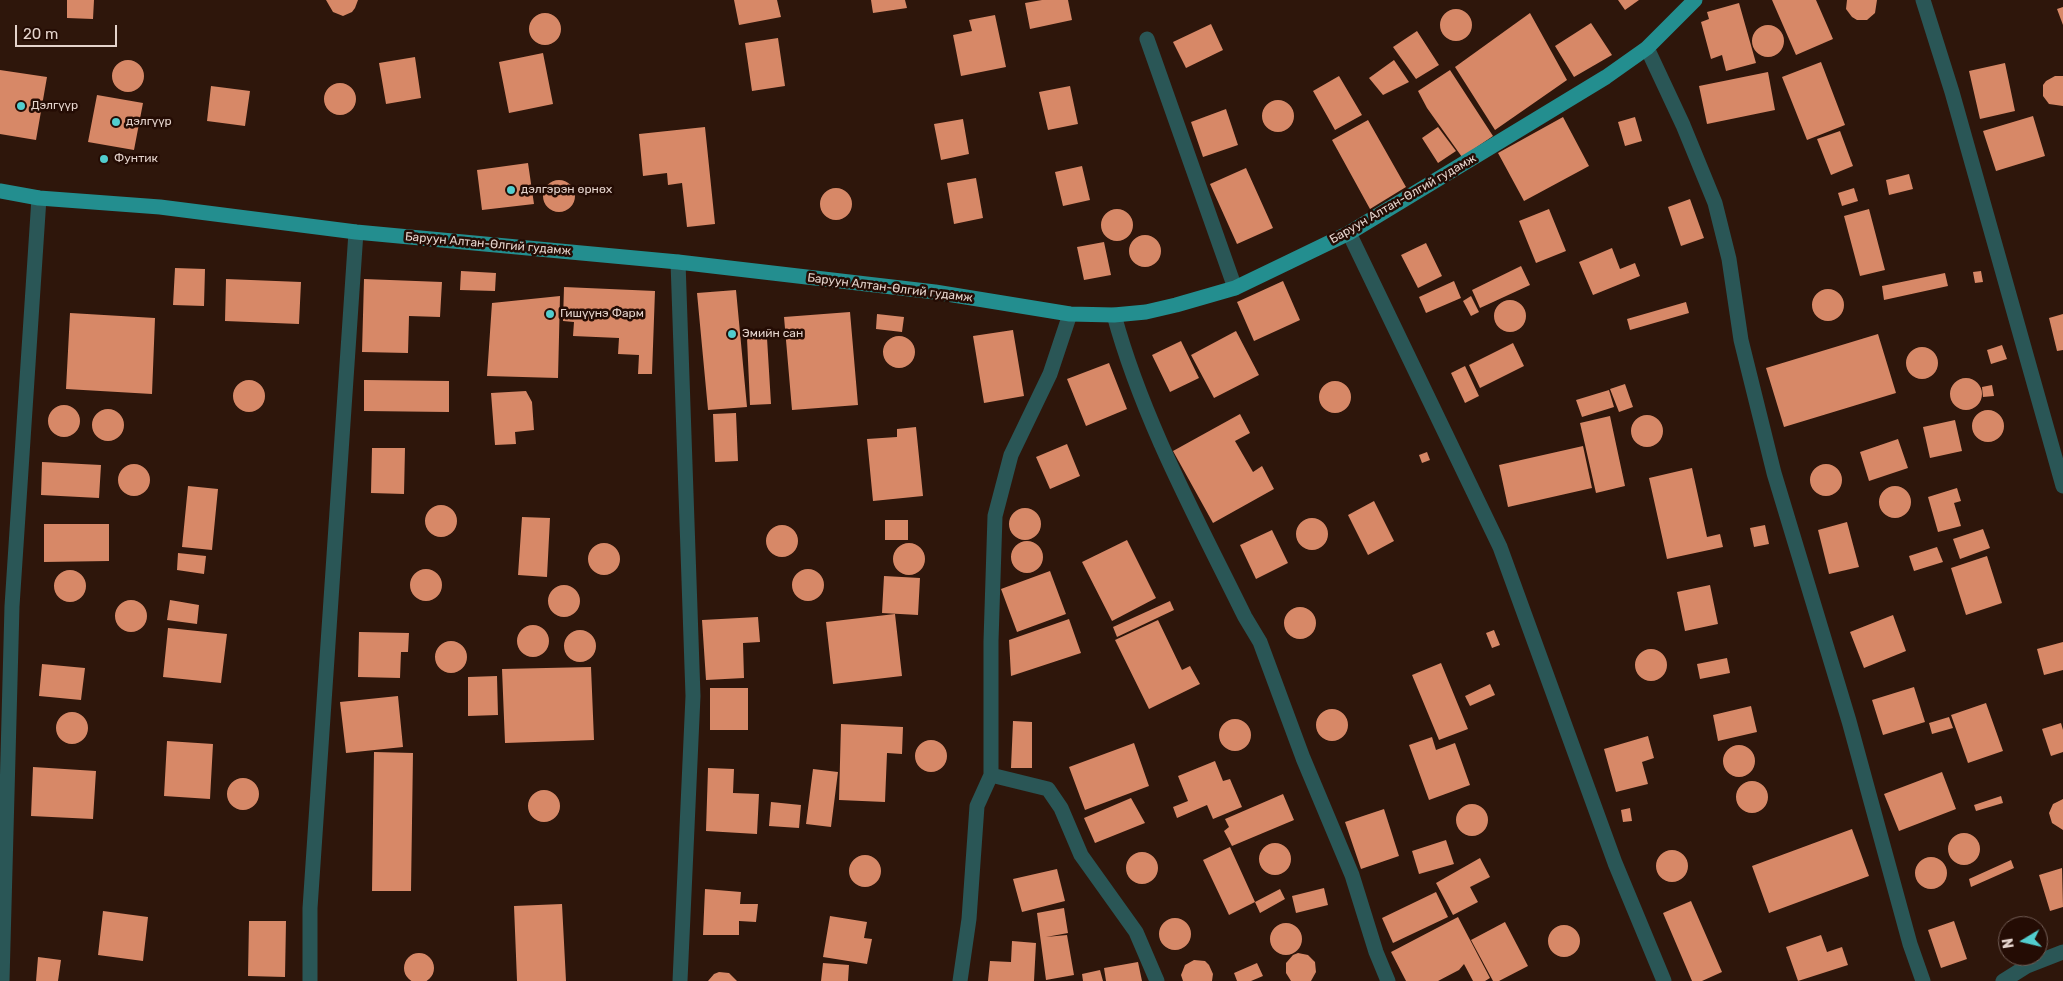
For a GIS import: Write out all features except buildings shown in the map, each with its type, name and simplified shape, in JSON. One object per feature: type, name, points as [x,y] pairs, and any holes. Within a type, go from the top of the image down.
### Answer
[{"type":"main road","name":"Баруун Алтан-Өлгий гудамж","points":[[0,191],[40,198],[160,207],[356,232],[678,262],[935,292],[1070,314],[1114,315],[1146,312],[1235,288],[1349,233],[1598,82],[1647,48],[1696,0]]},
{"type":"street","points":[[1923,0],[1952,92],[2063,486]]},
{"type":"street","points":[[1147,39],[1235,288]]},
{"type":"street","points":[[1647,48],[1683,125],[1715,203],[1730,259],[1741,340],[1774,473],[1848,721],[1910,944],[1923,981]]},
{"type":"street","points":[[2,981],[12,606],[40,198]]},
{"type":"street","points":[[310,981],[310,908],[356,232]]},
{"type":"street","points":[[1349,233],[1500,548],[1615,863],[1664,981]]},
{"type":"street","points":[[678,262],[693,696],[680,981]]},
{"type":"street","points":[[960,981],[969,919],[977,806],[991,775],[991,641],[995,516],[1010,455],[1050,374],[1070,314]]},
{"type":"street","points":[[1114,315],[1124,354],[1165,452],[1246,618],[1260,642],[1303,758],[1352,875],[1376,952],[1388,981]]},
{"type":"street","points":[[991,775],[1048,789],[1061,808],[1081,855],[1136,932],[1157,981]]},
{"type":"street","points":[[2003,981],[2027,966],[2063,952]]},
{"type":"place","name":"Дэлгүүр","points":[[21,106]]},
{"type":"place","name":"дэлгүүр","points":[[116,122]]},
{"type":"place","name":"Фунтик","points":[[104,159]]},
{"type":"place","name":"дэлгэрэн өрнөх","points":[[511,190]]},
{"type":"place","name":"Гишүүнэ Фарм","points":[[550,314]]},
{"type":"place","name":"Эмийн сан","points":[[732,334]]}]
